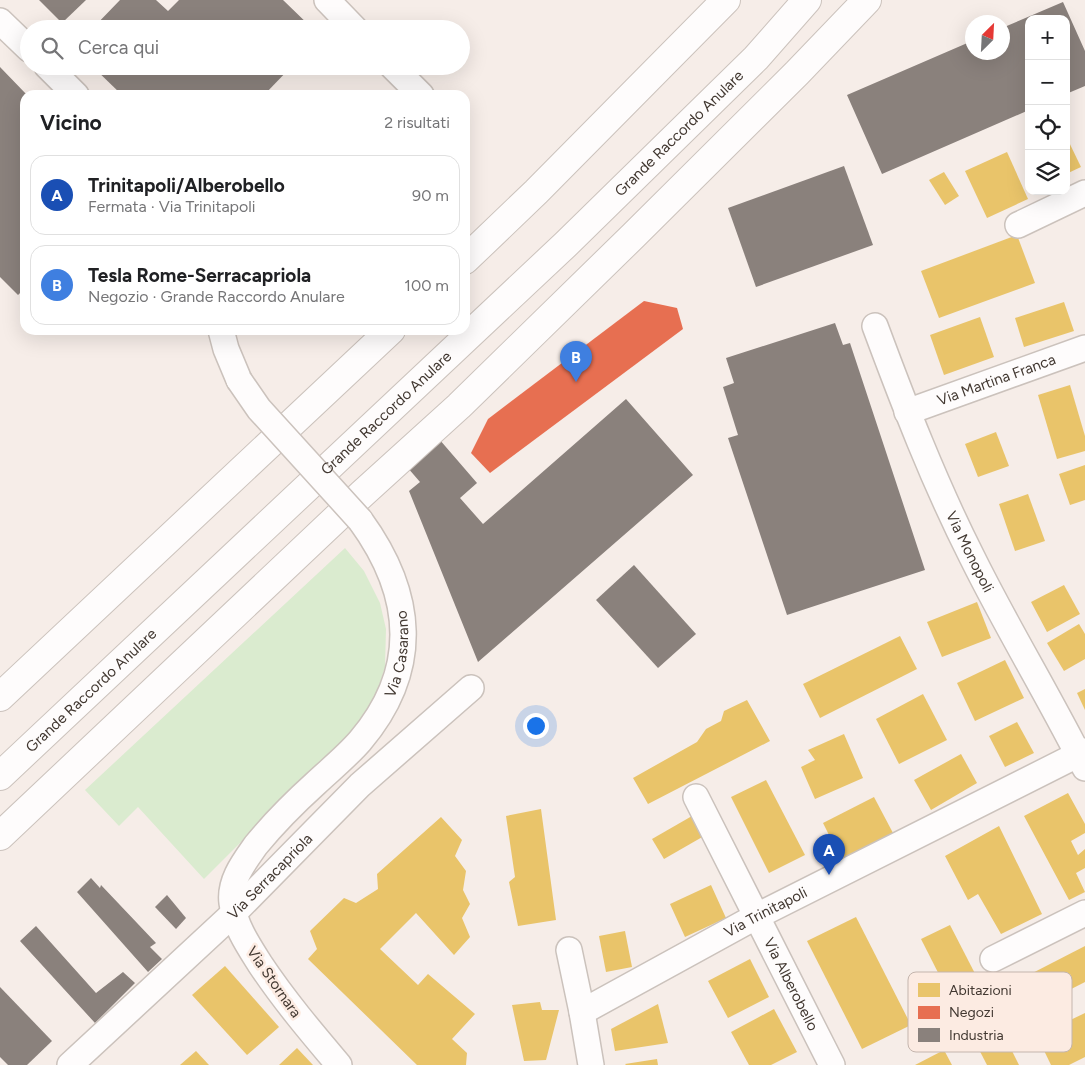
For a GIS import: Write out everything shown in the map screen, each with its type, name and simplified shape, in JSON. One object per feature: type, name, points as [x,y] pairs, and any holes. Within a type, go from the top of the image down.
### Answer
[{"type":"highway","points":[[470,255],[536,192],[726,0]]},
{"type":"highway","name":"Grande Raccordo Anulare","points":[[470,334],[566,244],[756,58],[807,0]]},
{"type":"highway","points":[[0,836],[362,494],[473,393],[676,194],[867,0]]},
{"type":"highway","points":[[0,697],[386,335]]},
{"type":"highway","name":"Grande Raccordo Anulare","points":[[0,776],[469,335]]},
{"type":"street","points":[[327,0],[346,20]]},
{"type":"street","points":[[0,21],[20,40]]},
{"type":"street","points":[[56,75],[71,90]]},
{"type":"street","points":[[401,75],[416,90]]},
{"type":"street","points":[[1018,225],[1085,193]]},
{"type":"street","name":"Via Monopoli","points":[[875,326],[907,412],[972,558],[1011,633],[1083,758]]},
{"type":"street","name":"Via Casarano","points":[[222,335],[239,380],[259,409],[360,520],[383,556],[391,572],[400,600],[404,648],[396,680],[379,714],[344,758],[300,798],[264,835],[242,865],[232,888]]},
{"type":"street","name":"Via Martina Franca","points":[[907,412],[1085,348]]},
{"type":"street","name":"Via Serracapriola","points":[[70,1065],[234,914],[360,785],[471,688]]},
{"type":"street","name":"Via Trinitapoli","points":[[582,1012],[757,916],[1083,758]]},
{"type":"street","name":"Via Alberobello","points":[[696,797],[832,1065]]},
{"type":"street","name":"Via Stornara","points":[[232,888],[234,914],[240,931],[288,1005],[339,1065]]},
{"type":"street","points":[[993,959],[1085,913]]},
{"type":"street","points":[[569,950],[591,1065]]},
{"type":"green space","points":[[345,548],[364,571],[380,603],[386,629],[385,667],[374,701],[352,731],[204,879],[138,807],[119,826],[85,790]]},
{"type":"building: Abitazioni","points":[[1070,144],[1081,167],[1070,172]]},
{"type":"building: Abitazioni","points":[[1007,152],[1028,199],[987,218],[965,171]]},
{"type":"building: Abitazioni","points":[[944,172],[959,196],[945,205],[929,180]]},
{"type":"building: Abitazioni","points":[[1017,235],[1035,283],[939,318],[921,271]]},
{"type":"building: Abitazioni","points":[[1064,302],[1074,331],[1024,347],[1015,318]]},
{"type":"building: Abitazioni","points":[[980,317],[994,357],[944,375],[930,335]]},
{"type":"building: Abitazioni","points":[[1070,385],[1085,436],[1085,451],[1057,459],[1038,395]]},
{"type":"building: Abitazioni","points":[[996,432],[1009,466],[978,477],[965,444]]},
{"type":"building: Abitazioni","points":[[1085,465],[1085,500],[1070,505],[1059,474]]},
{"type":"building: Abitazioni","points":[[1028,494],[1045,541],[1015,551],[999,504]]},
{"type":"building: Abitazioni","points":[[1064,585],[1080,614],[1047,632],[1031,602]]},
{"type":"building: Abitazioni","points":[[977,602],[991,638],[942,657],[927,622]]},
{"type":"building: Abitazioni","points":[[1079,624],[1085,634],[1085,659],[1064,671],[1047,643]]},
{"type":"building: Abitazioni","points":[[900,636],[917,669],[820,718],[803,684]]},
{"type":"building: Abitazioni","points":[[1005,660],[1024,698],[975,721],[957,683]]},
{"type":"building: Abitazioni","points":[[1085,689],[1085,710],[1077,693]]},
{"type":"building: Abitazioni","points":[[923,694],[947,740],[899,764],[876,719]]},
{"type":"building: Abitazioni","points":[[747,700],[770,741],[648,804],[633,778],[697,742],[706,729],[721,721],[724,711]]},
{"type":"building: Abitazioni","points":[[1017,722],[1034,753],[1005,767],[989,736]]},
{"type":"building: Abitazioni","points":[[844,734],[863,778],[815,799],[801,767],[815,760],[808,750]]},
{"type":"building: Abitazioni","points":[[961,754],[977,783],[931,810],[914,780]]},
{"type":"building: Abitazioni","points":[[766,780],[805,855],[769,873],[731,797]]},
{"type":"building: Abitazioni","points":[[1068,793],[1085,824],[1085,833],[1071,841],[1078,855],[1085,849],[1085,868],[1076,873],[1085,892],[1069,900],[1024,816]]},
{"type":"building: Abitazioni","points":[[874,797],[893,833],[841,859],[823,823]]},
{"type":"building: Abitazioni","points":[[541,809],[556,920],[518,926],[509,882],[515,877],[506,816]]},
{"type":"building: Abitazioni","points":[[692,816],[704,836],[664,859],[652,839]]},
{"type":"building: Abitazioni","points":[[441,817],[462,840],[455,856],[466,871],[463,890],[470,904],[462,918],[470,937],[454,955],[416,913],[380,949],[418,985],[428,974],[475,1014],[452,1039],[467,1053],[466,1065],[417,1065],[308,959],[317,949],[310,931],[344,898],[356,903],[378,889],[377,874]]},
{"type":"building: Abitazioni","points":[[999,826],[1042,914],[1001,934],[978,894],[968,900],[945,856]]},
{"type":"building: Abitazioni","points":[[711,885],[726,918],[685,937],[670,904]]},
{"type":"building: Abitazioni","points":[[856,917],[908,1019],[908,1026],[862,1049],[807,941]]},
{"type":"building: Abitazioni","points":[[950,925],[974,972],[938,972],[921,939]]},
{"type":"building: Abitazioni","points":[[625,931],[632,967],[606,972],[599,936]]},
{"type":"building: Abitazioni","points":[[1085,946],[1085,982],[1072,989],[1072,972],[1034,972]]},
{"type":"building: Abitazioni","points":[[750,959],[769,997],[728,1018],[708,981]]},
{"type":"building: Abitazioni","points":[[225,966],[279,1027],[247,1055],[192,995]]},
{"type":"building: Abitazioni","points":[[540,1002],[542,1010],[559,1010],[546,1060],[524,1061],[512,1005]]},
{"type":"building: Abitazioni","points":[[658,1004],[668,1043],[615,1051],[611,1029]]},
{"type":"building: Abitazioni","points":[[774,1009],[797,1052],[771,1065],[749,1065],[731,1032]]},
{"type":"building: Abitazioni","points":[[1085,1013],[1085,1057],[1069,1065],[1051,1065],[1045,1052],[1072,1052],[1072,1019]]},
{"type":"building: Abitazioni","points":[[297,1048],[313,1065],[279,1065]]},
{"type":"building: Abitazioni","points":[[196,1051],[209,1065],[180,1065]]},
{"type":"building: Abitazioni","points":[[940,1052],[945,1052],[952,1065],[915,1065]]},
{"type":"building: Abitazioni","points":[[980,1052],[1012,1052],[1019,1065],[987,1065]]},
{"type":"building: Abitazioni","points":[[657,1059],[658,1065],[625,1064]]},
{"type":"building: Negozi","points":[[644,301],[677,308],[683,329],[490,473],[471,453],[488,419]]},
{"type":"building: Industria","points":[[39,0],[86,0],[65,20],[59,20]]},
{"type":"building: Industria","points":[[120,0],[156,0],[168,11],[179,0],[283,0],[304,20],[101,20]]},
{"type":"building: Industria","points":[[1063,2],[1069,15],[1032,15]]},
{"type":"building: Industria","points":[[1025,18],[1025,112],[882,174],[847,95],[965,44],[965,60],[1010,60],[1010,25]]},
{"type":"building: Industria","points":[[1070,18],[1085,51],[1085,86],[1070,92]]},
{"type":"building: Industria","points":[[0,67],[22,90],[20,90],[20,293],[18,295],[0,277]]},
{"type":"building: Industria","points":[[101,75],[283,75],[269,90],[117,90]]},
{"type":"building: Industria","points":[[844,166],[873,245],[756,287],[728,208]]},
{"type":"building: Industria","points":[[835,323],[843,345],[850,343],[925,570],[787,615],[728,438],[738,435],[723,387],[734,383],[726,358]]},
{"type":"building: Industria","points":[[626,399],[693,475],[478,662],[409,491],[420,482],[401,460],[433,432],[477,483],[460,498],[483,524]]},
{"type":"building: Industria","points":[[634,565],[696,634],[658,668],[596,600]]},
{"type":"building: Industria","points":[[91,878],[100,888],[101,885],[156,943],[150,947],[162,959],[148,972],[77,892]]},
{"type":"building: Industria","points":[[167,895],[186,918],[176,929],[155,907]]},
{"type":"building: Industria","points":[[36,926],[96,993],[123,972],[135,983],[95,1023],[20,941]]},
{"type":"building: Industria","points":[[0,987],[52,1041],[27,1065],[8,1065],[0,1057]]},
{"type":"place","name":"Tesla Rome-Serracapriola","points":[[576,382]]},
{"type":"place","name":"Trinitapoli/Alberobello","points":[[829,875]]}]
